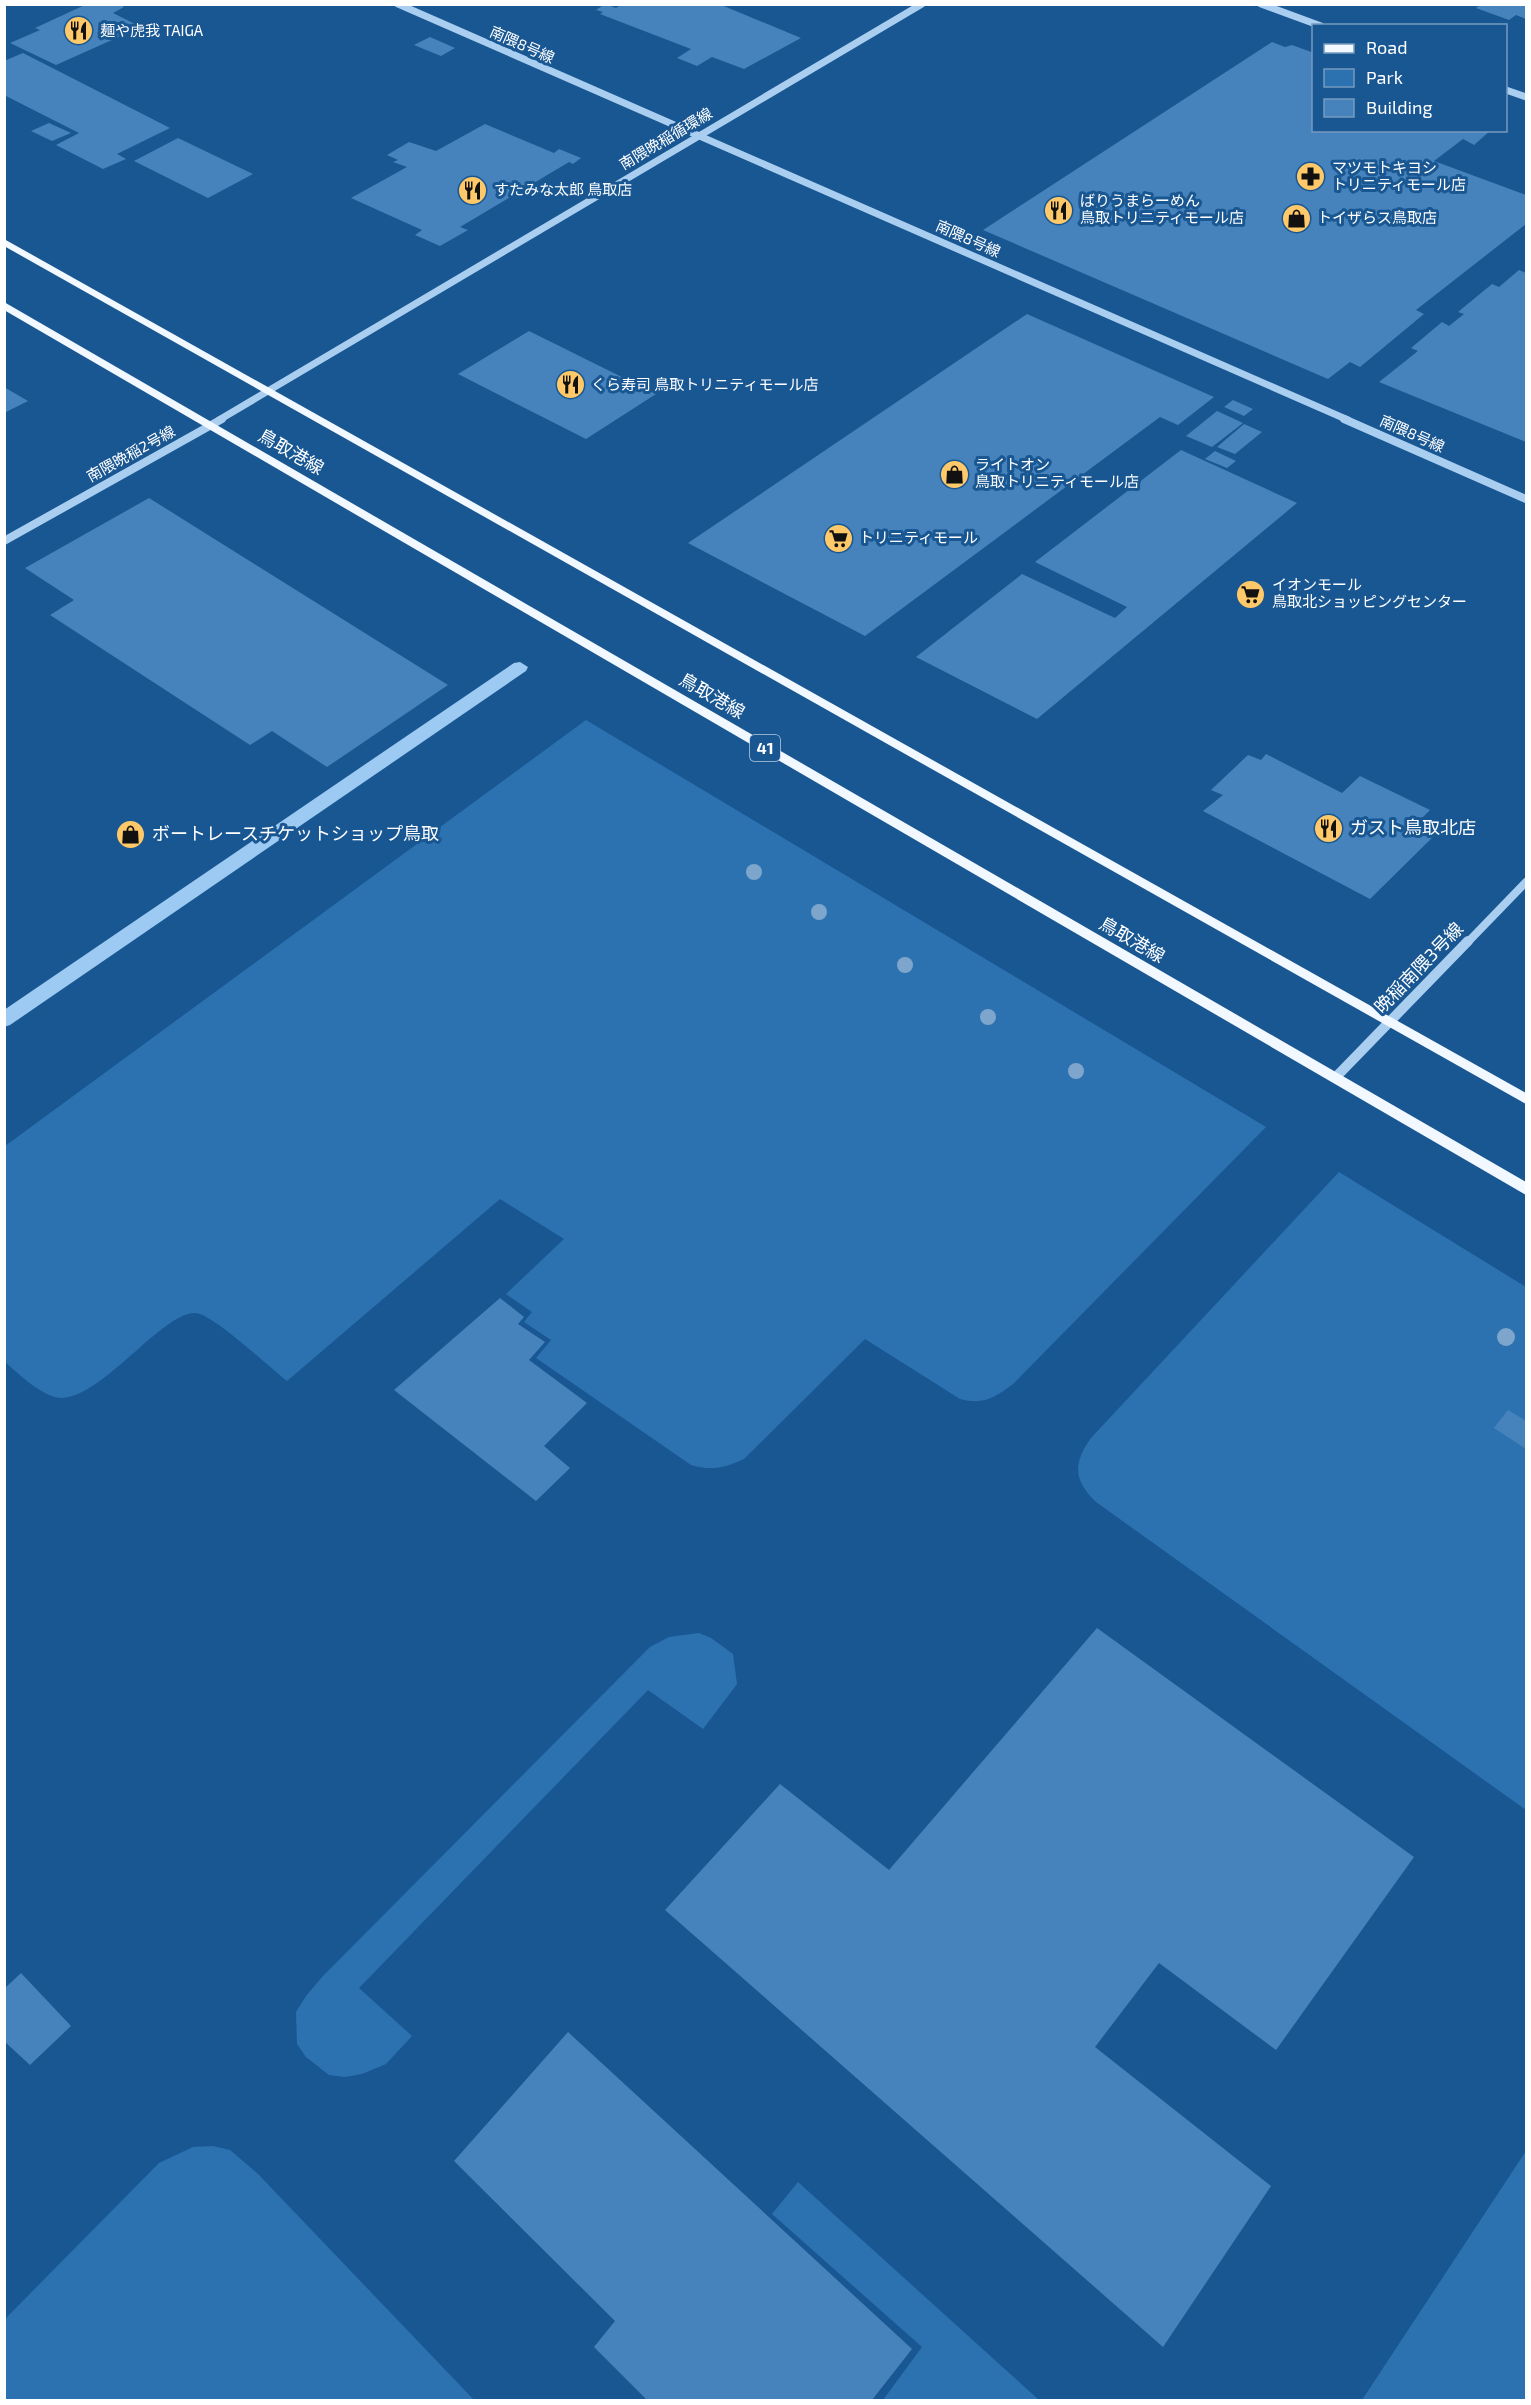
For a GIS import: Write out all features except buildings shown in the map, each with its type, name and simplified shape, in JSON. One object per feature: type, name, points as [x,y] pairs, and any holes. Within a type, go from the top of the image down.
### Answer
[{"type":"main road","points":[[4,242],[1527,1099]]},
{"type":"main road","name":"鳥取港線","points":[[4,305],[1527,1189]]},
{"type":"street","name":"南隈8号線","points":[[398,4],[1527,499]]},
{"type":"street","name":"南隈晩稲循環線","points":[[271,391],[922,4]]},
{"type":"street","points":[[1261,4],[1316,24]]},
{"type":"street","points":[[1507,90],[1527,98]]},
{"type":"street","name":"南隈晩稲2号線","points":[[4,541],[271,391]]},
{"type":"street","name":"晩稲南隈3号線","points":[[1335,1078],[1527,882]]},
{"type":"green space","points":[[586,720],[1266,1127],[1013,1384],[1000,1393],[982,1401],[960,1399],[865,1339],[744,1459],[718,1468],[691,1465],[536,1358],[551,1340],[524,1322],[532,1312],[506,1294],[564,1239],[500,1199],[287,1381],[231,1334],[200,1314],[187,1314],[171,1322],[97,1383],[79,1394],[62,1398],[47,1394],[5,1362],[5,1146]]},
{"type":"green space","points":[[1339,1172],[1526,1287],[1526,1810],[1096,1502],[1088,1494],[1080,1479],[1078,1471],[1081,1455],[1091,1438]]},
{"type":"green space","points":[[699,1633],[711,1638],[733,1654],[737,1684],[703,1729],[648,1690],[359,1988],[412,2036],[386,2064],[362,2074],[345,2077],[329,2075],[306,2057],[297,2044],[296,2012],[323,1976],[650,1647],[669,1637]]},
{"type":"green space","points":[[213,2146],[230,2150],[258,2174],[474,2400],[5,2400],[5,2319],[159,2163],[193,2147]]},
{"type":"green space","points":[[1526,2151],[1526,2400],[1362,2400]]},
{"type":"green space","points":[[798,2182],[1039,2400],[883,2400],[922,2347],[772,2214]]},
{"type":"waterway","points":[[4,1020],[520,667]]},
{"type":"place","name":"麺や虎我 TAIGA","points":[[79,31]]},
{"type":"place","name":"マツモトキヨシ トリニティモール店","points":[[1311,177]]},
{"type":"place","name":"すたみな太郎 鳥取店","points":[[473,190]]},
{"type":"place","name":"ばりうまらーめん 鳥取トリニティモール店","points":[[1059,210]]},
{"type":"place","name":"トイザらス鳥取店","points":[[1296,218]]},
{"type":"place","name":"くら寿司 鳥取トリニティモール店","points":[[570,385]]},
{"type":"place","name":"ライトオン 鳥取トリニティモール店","points":[[954,474]]},
{"type":"place","name":"トリニティモール","points":[[838,538]]},
{"type":"place","name":"イオンモール 鳥取北ショッピングセンター","points":[[1251,594]]},
{"type":"place","name":"ガスト鳥取北店","points":[[1329,828]]},
{"type":"place","name":"ボートレースチケットショップ鳥取","points":[[131,834]]}]
